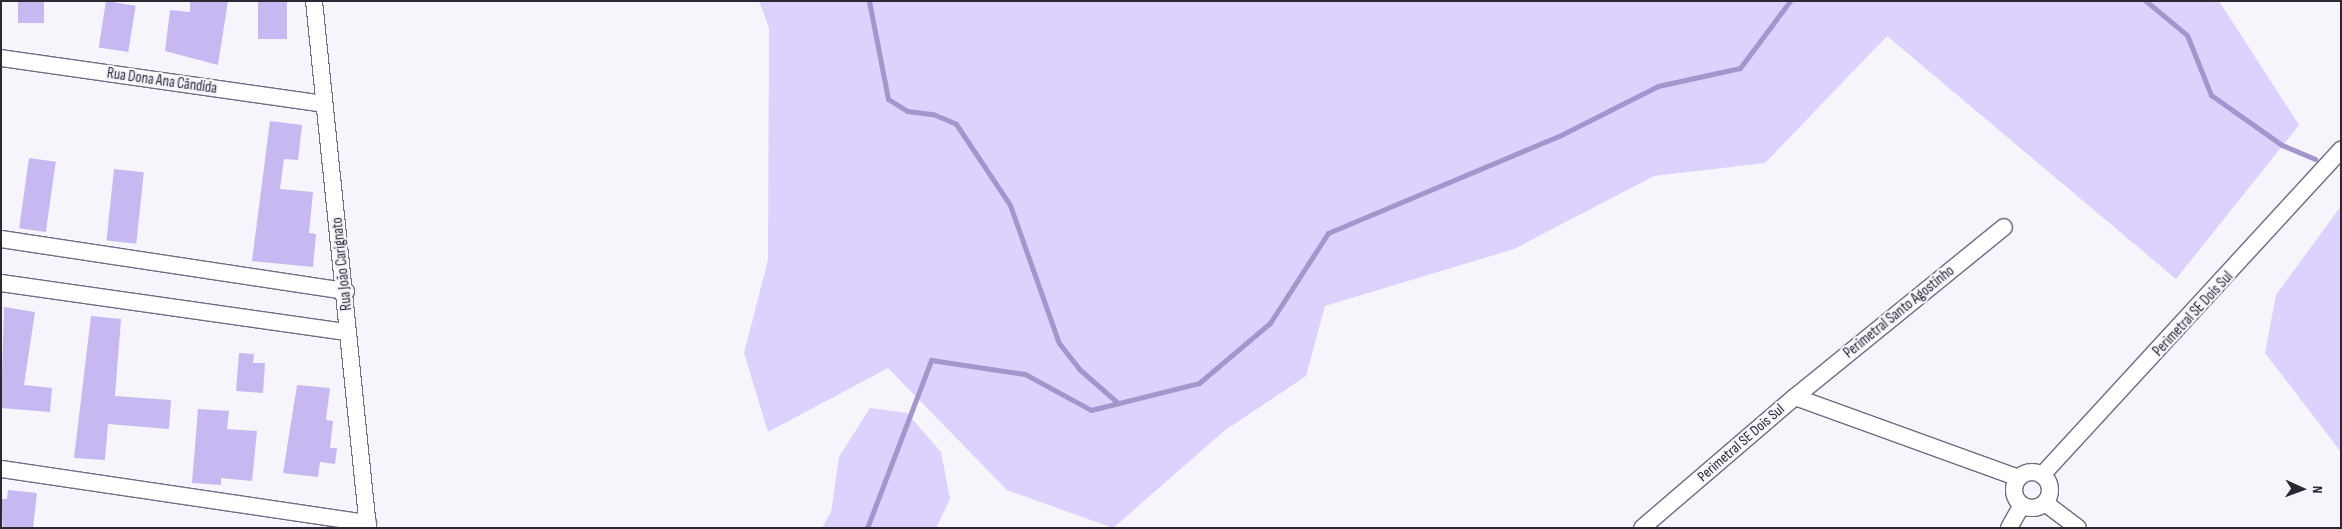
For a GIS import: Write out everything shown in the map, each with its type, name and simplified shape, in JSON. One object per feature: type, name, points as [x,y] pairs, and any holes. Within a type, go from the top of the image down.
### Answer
[{"type":"street","name":"Rua João Carignato","points":[[314,1],[323,104],[346,291],[347,332],[368,526]]},
{"type":"street","name":"Rua Dona Ana Cândida","points":[[1,58],[323,104]]},
{"type":"street","name":"Perimetral SE Dois Sul","points":[[2042,475],[2338,153]]},
{"type":"street","name":"Perimetral Santo Agostinho","points":[[1794,397],[2004,228]]},
{"type":"street","points":[[1,239],[346,291]]},
{"type":"street","points":[[1,283],[347,332]]},
{"type":"street","name":"Perimetral SE Dois Sul","points":[[1642,528],[1794,397],[2019,478]]},
{"type":"street","points":[[1,469],[368,526]]},
{"type":"street","points":[[2030,472],[2042,475],[2050,491],[2045,502],[2034,508],[2022,505],[2014,489],[2019,478],[2030,472]]},
{"type":"street","points":[[2045,502],[2078,528]]},
{"type":"street","points":[[2009,528],[2022,505]]},
{"type":"shaded area","points":[[759,1],[2219,1],[2299,125],[2176,279],[1887,36],[1765,163],[1654,176],[1514,249],[1325,306],[1306,376],[1224,431],[1113,528],[1007,490],[888,368],[768,432],[744,353],[768,260],[769,28]]},
{"type":"shaded area","points":[[2341,206],[2341,452],[2265,353],[2276,295]]},
{"type":"shaded area","points":[[870,408],[907,413],[941,452],[950,499],[936,528],[822,528],[831,512],[839,457]]},
{"type":"building","points":[[18,1],[44,1],[44,23],[18,23]]},
{"type":"building","points":[[106,1],[136,6],[128,52],[99,47]]},
{"type":"building","points":[[190,1],[228,1],[218,65],[165,51],[170,10],[190,12]]},
{"type":"building","points":[[258,1],[287,1],[287,39],[258,39]]},
{"type":"building","points":[[270,121],[302,125],[298,160],[284,159],[280,189],[313,192],[309,233],[316,234],[313,267],[252,261]]},
{"type":"building","points":[[29,158],[56,162],[46,232],[19,228]]},
{"type":"building","points":[[114,169],[144,172],[136,244],[106,241]]},
{"type":"building","points":[[4,307],[35,312],[24,385],[52,388],[50,412],[1,408]]},
{"type":"building","points":[[91,316],[121,319],[115,396],[171,400],[169,429],[108,424],[105,460],[74,458]]},
{"type":"building","points":[[239,353],[254,354],[253,363],[265,363],[263,393],[236,391]]},
{"type":"building","points":[[297,385],[330,388],[326,420],[333,421],[330,448],[337,448],[335,464],[320,462],[318,477],[283,473]]},
{"type":"building","points":[[198,409],[229,411],[227,429],[257,431],[252,481],[221,478],[221,485],[192,483]]},
{"type":"building","points":[[8,490],[37,493],[33,528],[3,528],[1,499],[7,499]]},
{"type":"waterway","points":[[869,1],[888,99],[907,111],[933,114],[956,124],[1010,205],[1059,343],[1079,369],[1118,403]]},
{"type":"waterway","points":[[867,528],[931,360],[1025,374],[1091,410],[1199,383],[1270,323],[1328,233],[1559,136],[1658,86],[1740,68],[1790,1]]},
{"type":"waterway","points":[[2146,1],[2187,35],[2211,95],[2282,145],[2315,159]]}]
